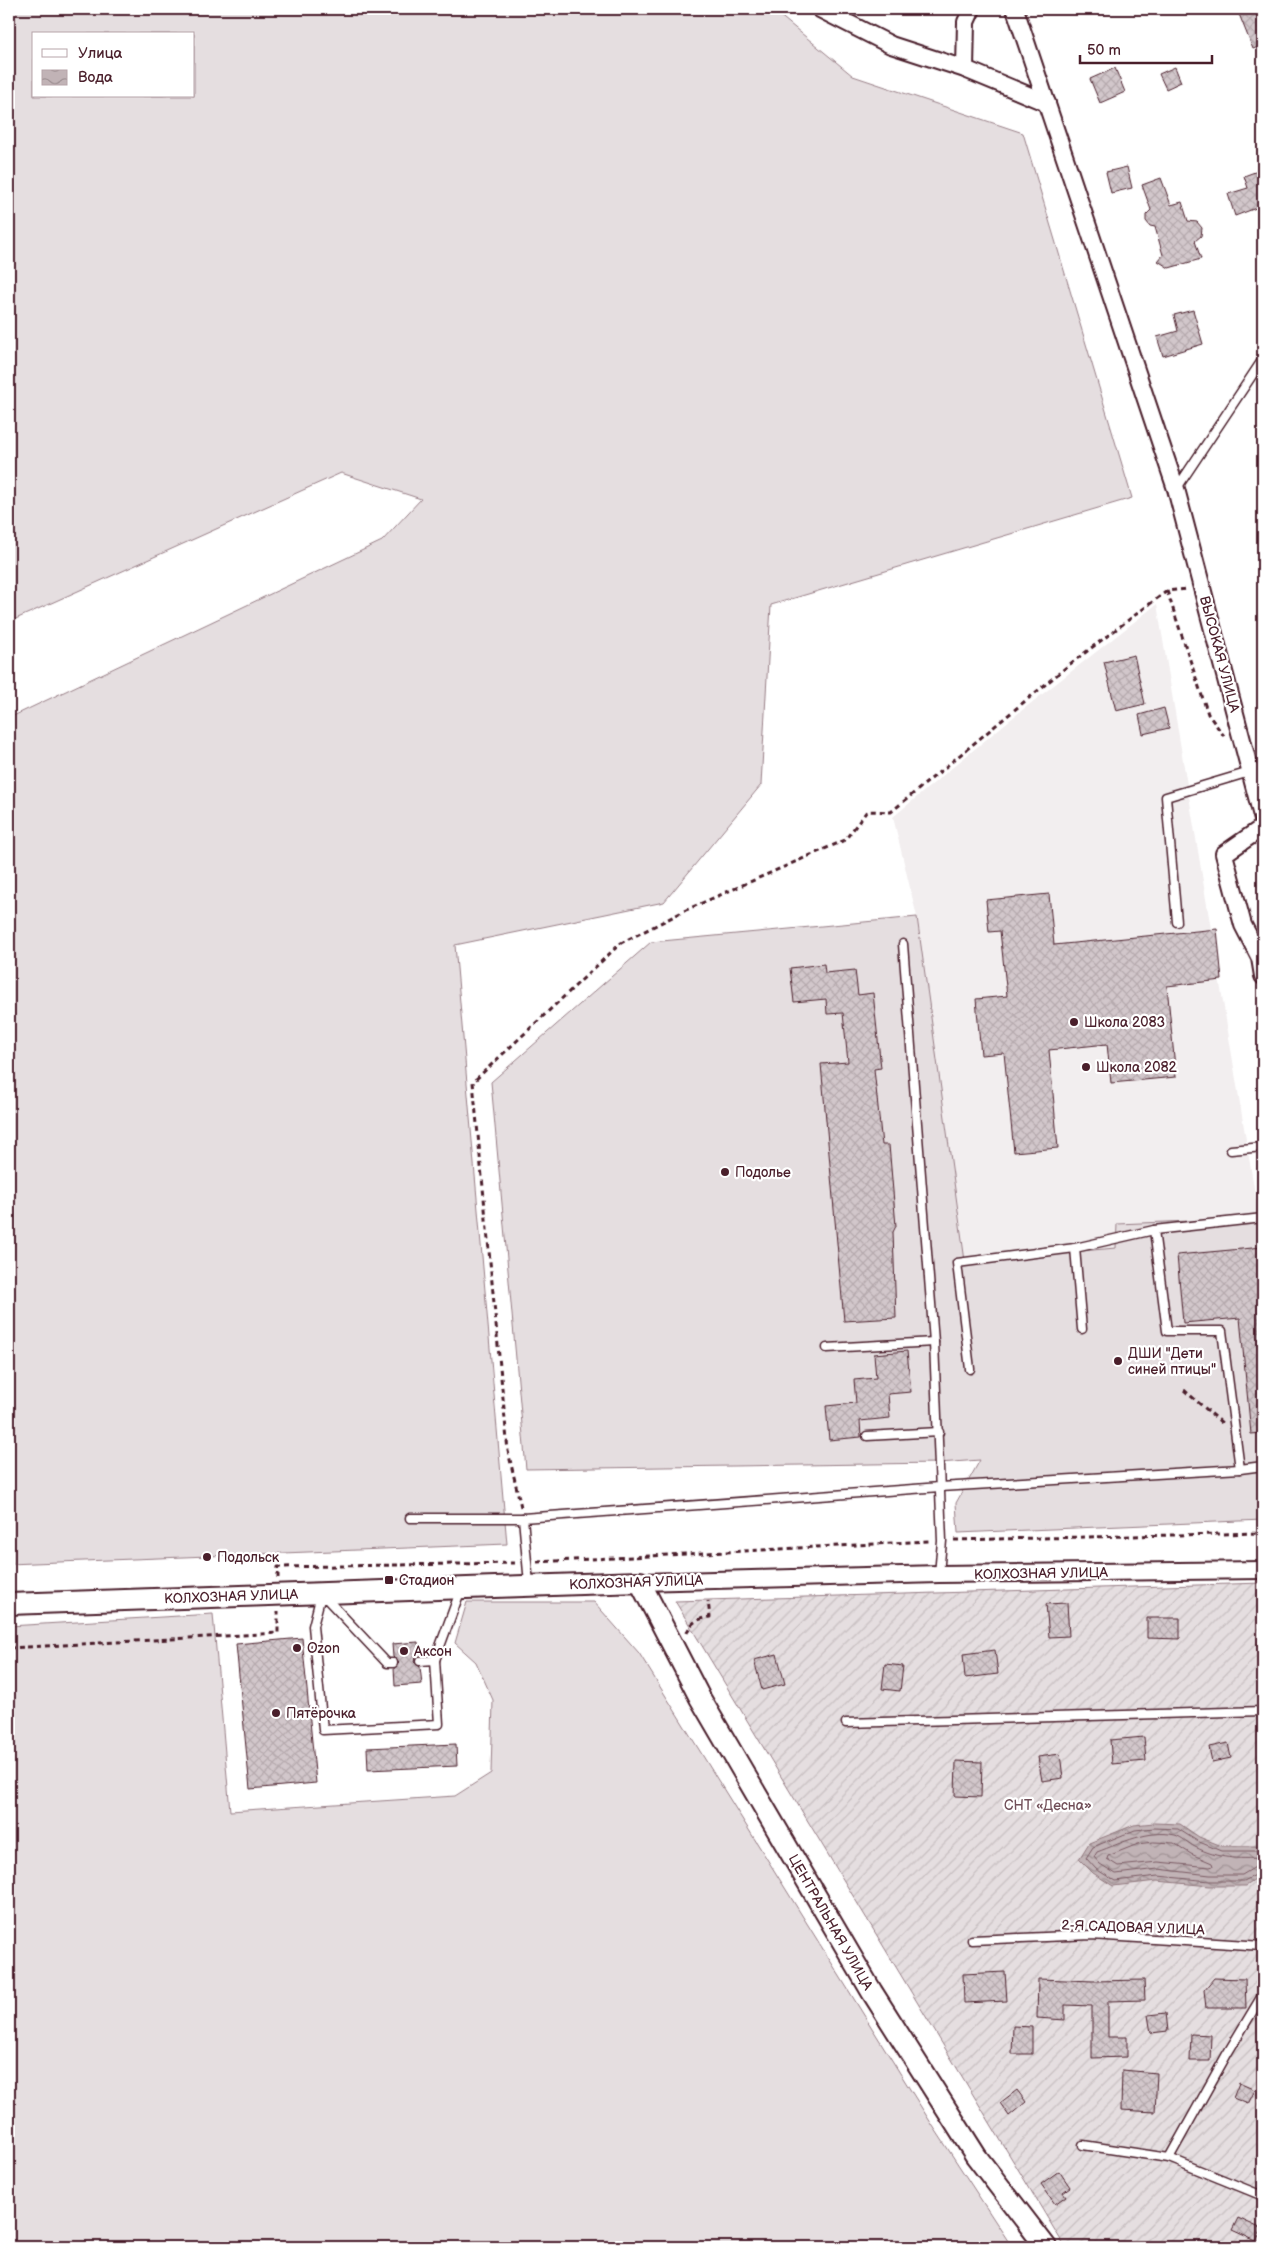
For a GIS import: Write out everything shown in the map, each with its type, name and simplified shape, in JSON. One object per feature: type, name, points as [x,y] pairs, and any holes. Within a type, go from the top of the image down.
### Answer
[{"type":"street","points":[[820,9],[892,45],[965,69],[1047,104]]},
{"type":"street","points":[[965,69],[966,22],[972,9]]},
{"type":"street","name":"ВЫСОКАЯ УЛИЦА","points":[[1015,9],[1176,488],[1244,747],[1257,770],[1263,820]]},
{"type":"street","points":[[1263,827],[1224,854],[1243,925],[1260,958],[1263,976]]},
{"type":"street","name":"КОЛХОЗНАЯ УЛИЦА","points":[[9,1604],[640,1582],[939,1574],[1263,1570]]},
{"type":"street","name":"ЦЕНТРАЛЬНАЯ УЛИЦА","points":[[640,1582],[700,1698],[872,1992],[976,2156],[1046,2247]]},
{"type":"lane","points":[[1176,488],[1263,359]]},
{"type":"lane","points":[[1177,922],[1166,797],[1257,770]]},
{"type":"lane","points":[[903,944],[934,1342],[942,1541],[939,1574]]},
{"type":"lane","points":[[1231,1150],[1263,1147]]},
{"type":"lane","points":[[970,1369],[957,1263],[1075,1248],[1154,1230],[1263,1218]]},
{"type":"lane","points":[[1154,1230],[1167,1331],[1222,1331],[1240,1469]]},
{"type":"lane","points":[[1075,1248],[1082,1329]]},
{"type":"lane","points":[[827,1348],[934,1342]]},
{"type":"lane","points":[[868,1436],[939,1432]]},
{"type":"lane","points":[[410,1518],[523,1518],[940,1487],[1240,1469],[1263,1466]]},
{"type":"lane","points":[[523,1518],[529,1586]]},
{"type":"lane","points":[[321,1593],[313,1626],[323,1730],[439,1724],[435,1660],[461,1588]]},
{"type":"lane","points":[[321,1593],[387,1663],[393,1663]]},
{"type":"lane","points":[[420,1661],[435,1660]]},
{"type":"lane","points":[[846,1723],[1263,1711]]},
{"type":"lane","name":"2-Я САДОВАЯ УЛИЦА","points":[[972,1940],[1091,1935],[1263,1946]]},
{"type":"lane","points":[[1170,2158],[1226,2054],[1263,1994]]},
{"type":"lane","points":[[1083,2145],[1170,2158],[1263,2196]]},
{"type":"path","points":[[523,1518],[508,1451],[473,1082],[621,942],[686,910],[845,840],[867,811],[891,812],[1070,664],[1167,592],[1202,587]]},
{"type":"path","points":[[1167,592],[1208,714],[1221,735],[1244,747]]},
{"type":"path","points":[[1184,1390],[1236,1435]]},
{"type":"shaded area","name":"Школа 2082","points":[[1157,604],[1259,1218],[1117,1225],[1117,1248],[964,1262],[917,917],[893,817],[1006,723]]},
{"type":"green space","points":[[9,9],[772,9],[853,76],[1023,133],[1132,498],[771,605],[761,785],[664,902],[455,945],[507,1544],[9,1564],[9,718],[382,541],[421,499],[341,473],[9,622]]},
{"type":"green space","name":"Подолье","points":[[917,917],[965,1261],[1116,1248],[1117,1224],[1263,1218],[1263,1520],[958,1533],[956,1503],[980,1460],[939,1463],[526,1469],[491,1082],[651,942]]},
{"type":"green space","name":"СНТ «Десна»","points":[[1263,1583],[1263,2247],[1065,2247],[675,1601]]},
{"type":"green space","points":[[467,1602],[594,1602],[639,1653],[931,2123],[1012,2247],[9,2247],[9,1626],[213,1614],[230,1811],[455,1796],[491,1773],[493,1700],[476,1662],[455,1643]]},
{"type":"water","points":[[1154,1823],[1180,1824],[1199,1837],[1222,1846],[1263,1846],[1263,1875],[1246,1886],[1210,1886],[1157,1881],[1113,1886],[1093,1873],[1079,1859],[1089,1843],[1134,1825]]},
{"type":"building","points":[[1237,9],[1263,9],[1263,45],[1253,49]]},
{"type":"building","points":[[1175,67],[1181,82],[1166,89],[1159,74]]},
{"type":"building","points":[[1115,68],[1125,92],[1100,103],[1090,79]]},
{"type":"building","points":[[1127,167],[1132,188],[1111,193],[1106,172]]},
{"type":"building","points":[[1263,169],[1263,224],[1261,224],[1256,208],[1235,216],[1228,194],[1248,188],[1244,176]]},
{"type":"building","points":[[1161,178],[1171,205],[1182,202],[1188,221],[1197,222],[1202,228],[1201,236],[1195,241],[1201,259],[1169,268],[1158,261],[1163,255],[1155,227],[1150,226],[1146,221],[1146,215],[1151,210],[1142,185]]},
{"type":"building","points":[[1193,310],[1203,344],[1163,356],[1157,337],[1178,331],[1174,315]]},
{"type":"building","points":[[1134,655],[1145,704],[1116,711],[1104,662]]},
{"type":"building","points":[[1164,708],[1169,728],[1143,734],[1139,715]]},
{"type":"building","name":"Школа 2083","points":[[1049,894],[1054,945],[1217,929],[1222,980],[1167,986],[1176,1077],[1111,1083],[1107,1044],[1049,1050],[1058,1148],[1014,1152],[1004,1053],[981,1055],[976,999],[1007,996],[1000,931],[989,932],[986,900]]},
{"type":"building","points":[[824,964],[825,973],[855,970],[858,995],[873,993],[881,1068],[874,1069],[882,1145],[889,1145],[896,1226],[893,1232],[896,1318],[844,1321],[821,1064],[848,1062],[843,1013],[827,1014],[826,999],[794,1002],[790,968]]},
{"type":"building","points":[[1263,1247],[1263,1433],[1251,1434],[1240,1318],[1183,1323],[1177,1255]]},
{"type":"building","points":[[907,1351],[911,1392],[888,1394],[890,1418],[860,1421],[861,1437],[829,1440],[826,1406],[856,1403],[854,1380],[876,1378],[874,1354]]},
{"type":"building","points":[[1067,1603],[1069,1636],[1049,1637],[1046,1604]]},
{"type":"building","points":[[1147,1618],[1180,1618],[1180,1639],[1147,1638]]},
{"type":"building","name":"Пятёрочка","points":[[302,1638],[316,1783],[250,1789],[236,1644]]},
{"type":"building","points":[[418,1642],[419,1655],[415,1658],[414,1662],[420,1667],[422,1684],[395,1686],[394,1668],[399,1663],[393,1657],[392,1644]]},
{"type":"building","points":[[995,1650],[998,1674],[965,1678],[963,1654]]},
{"type":"building","points":[[777,1654],[785,1684],[762,1690],[754,1660]]},
{"type":"building","points":[[885,1664],[903,1666],[900,1691],[882,1689]]},
{"type":"building","points":[[1144,1737],[1146,1761],[1112,1764],[1110,1740]]},
{"type":"building","points":[[1228,1743],[1231,1758],[1212,1762],[1209,1747]]},
{"type":"building","points":[[456,1744],[457,1766],[368,1770],[367,1748]]},
{"type":"building","points":[[1060,1754],[1063,1778],[1042,1781],[1038,1757]]},
{"type":"building","points":[[956,1761],[982,1762],[981,1797],[955,1796]]},
{"type":"building","points":[[1005,1972],[1007,2001],[964,2003],[963,1974]]},
{"type":"building","points":[[1214,1978],[1245,1979],[1246,2008],[1206,2008],[1204,1990]]},
{"type":"building","points":[[1038,1979],[1144,1980],[1145,2000],[1108,2001],[1108,2037],[1127,2037],[1127,2057],[1092,2058],[1092,2006],[1065,2005],[1065,2020],[1037,2018]]},
{"type":"building","points":[[1166,2013],[1168,2031],[1151,2033],[1148,2015]]},
{"type":"building","points":[[1013,2026],[1032,2027],[1032,2054],[1012,2054]]},
{"type":"building","points":[[1191,2034],[1211,2035],[1210,2061],[1190,2061]]},
{"type":"building","points":[[1122,2070],[1157,2073],[1155,2112],[1121,2110]]},
{"type":"building","points":[[1239,2083],[1255,2090],[1248,2104],[1233,2098]]},
{"type":"building","points":[[1017,2090],[1026,2102],[1009,2116],[1000,2103]]},
{"type":"building","points":[[1059,2171],[1070,2187],[1063,2192],[1066,2196],[1055,2204],[1041,2184]]},
{"type":"building","points":[[1238,2218],[1262,2229],[1256,2241],[1232,2230]]},
{"type":"place","name":"Школа 2083","points":[[1074,1022]]},
{"type":"place","name":"Школа 2082","points":[[1086,1067]]},
{"type":"place","name":"Подолье","points":[[725,1172]]},
{"type":"place","name":"ДШИ \"Дети синей птицы\"","points":[[1118,1361]]},
{"type":"place","name":"Подольск","points":[[207,1557]]},
{"type":"place","name":"Стадион","points":[[389,1580]]},
{"type":"place","name":"Ozon","points":[[297,1648]]},
{"type":"place","name":"Аксон","points":[[404,1651]]},
{"type":"place","name":"Пятёрочка","points":[[276,1713]]}]
